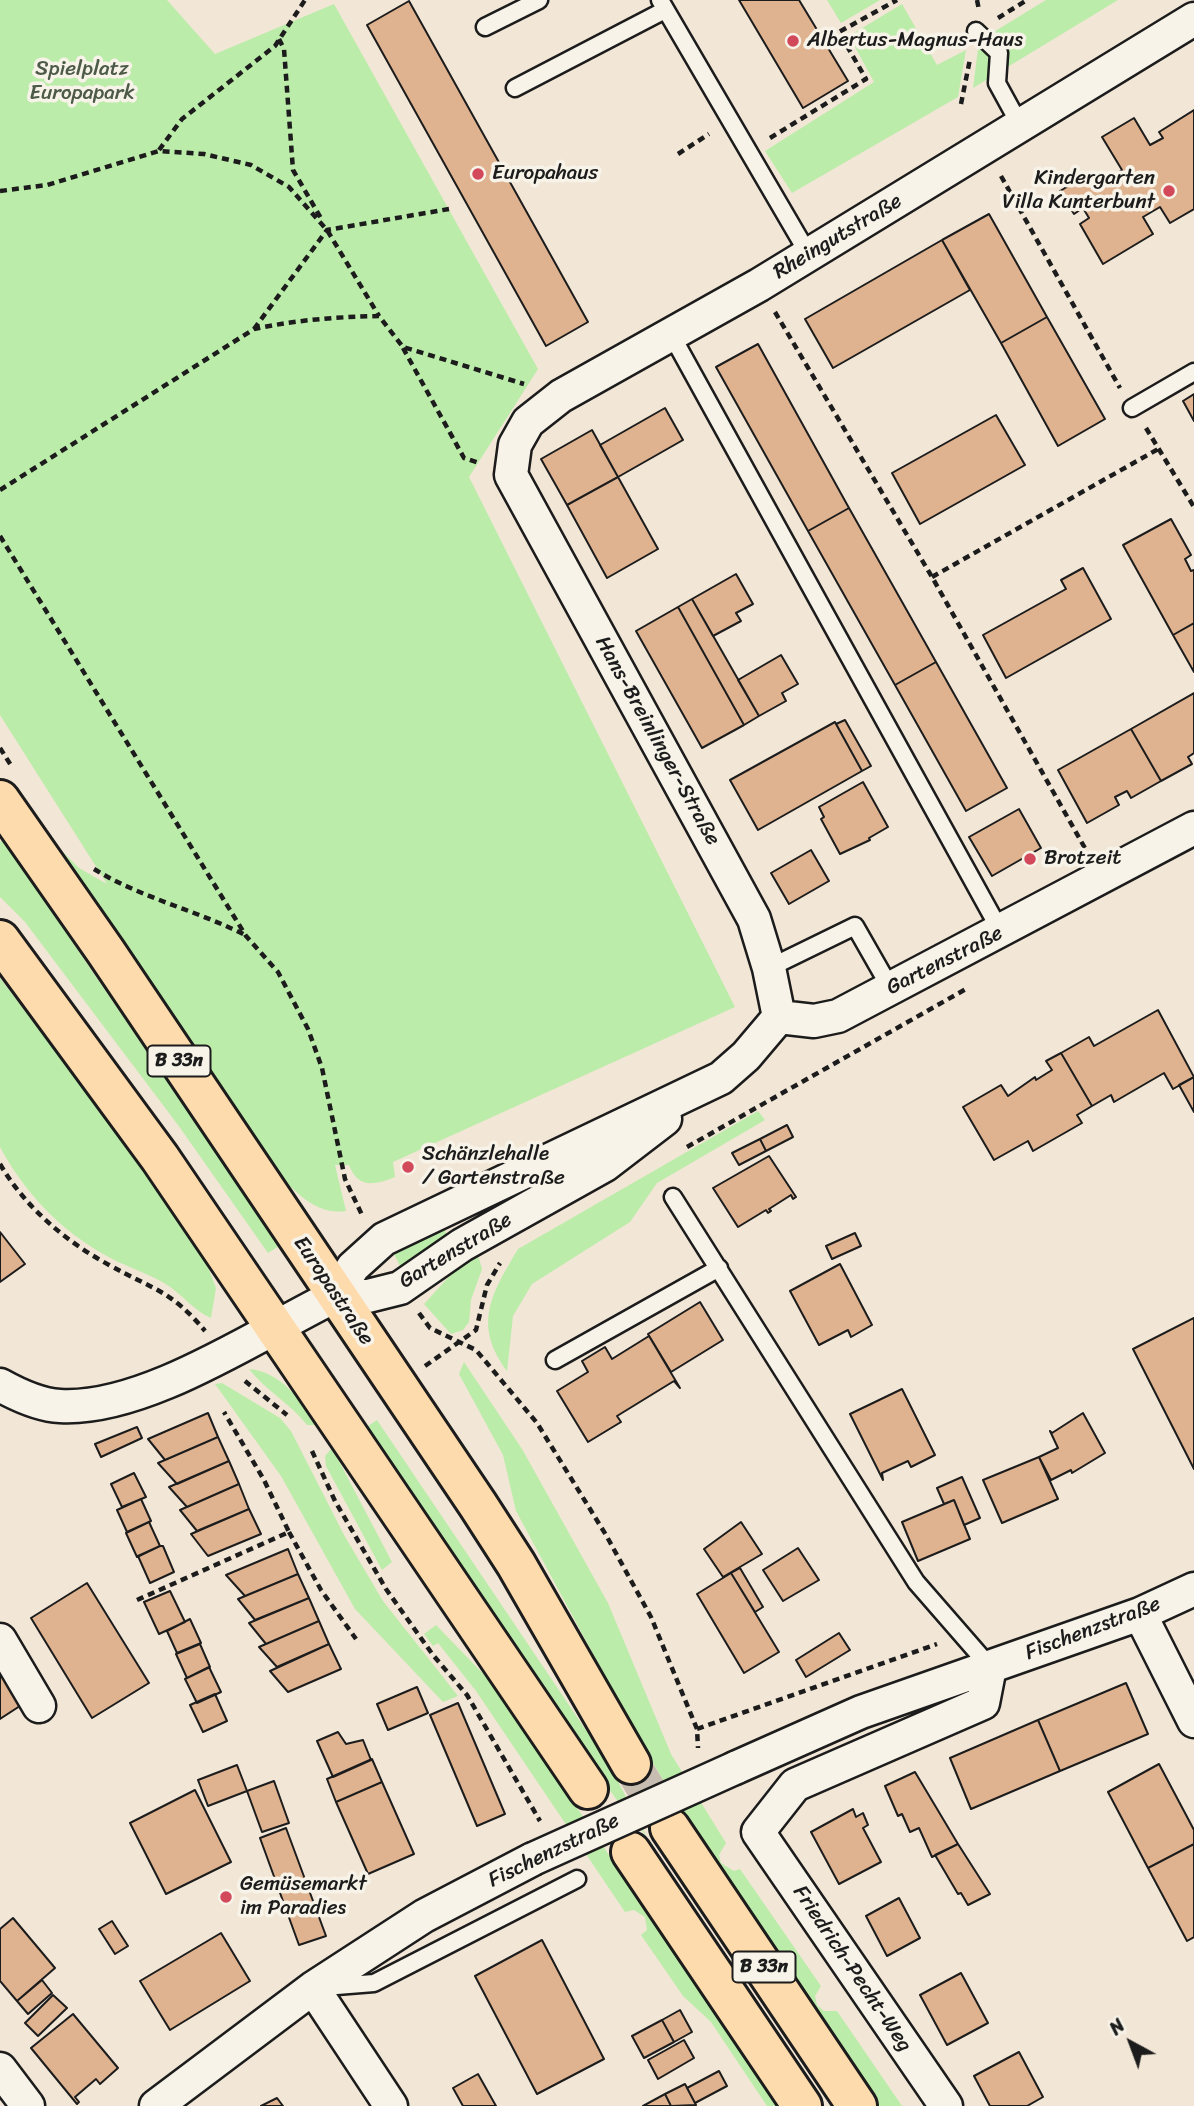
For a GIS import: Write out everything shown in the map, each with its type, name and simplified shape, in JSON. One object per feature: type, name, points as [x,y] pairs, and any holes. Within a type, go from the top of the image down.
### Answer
[{"type":"main road","name":"Europastraße","points":[[9,814],[106,952],[516,1564],[631,1764]]},
{"type":"main road","points":[[0,940],[152,1147],[588,1789]]},
{"type":"main road","name":"B 33n","points":[[670,1828],[857,2106]]},
{"type":"main road","name":"B 33n","points":[[631,1852],[802,2106]]},
{"type":"street","name":"Rheingutstraße","points":[[511,475],[514,446],[528,422],[561,396],[760,285],[1194,19]]},
{"type":"street","name":"Hans-Breinlinger-Straße","points":[[511,475],[754,919],[769,968],[779,1017]]},
{"type":"street","name":"Gartenstraße","points":[[335,1296],[353,1267],[375,1244],[721,1078],[746,1056],[779,1017],[814,1021],[838,1016],[1102,878],[1192,835]]},
{"type":"street","name":"Gartenstraße","points":[[0,1385],[20,1396],[59,1406],[111,1401],[158,1386],[335,1296],[368,1296],[400,1288],[462,1245],[605,1165],[706,1085]]},
{"type":"street","name":"Fischenzstraße","points":[[156,2106],[313,1988],[424,1916],[533,1859],[861,1712],[1140,1614],[1194,1589]]},
{"type":"street","points":[[1140,1614],[1194,1721]]},
{"type":"street","points":[[0,1640],[39,1706]]},
{"type":"street","name":"Friedrich-Pecht-Weg","points":[[946,2106],[758,1832],[795,1785],[983,1703],[990,1667]]},
{"type":"street","points":[[313,1988],[391,2106]]},
{"type":"street","points":[[0,2069],[28,2106]]},
{"type":"lane","points":[[485,27],[540,0]]},
{"type":"lane","points":[[515,88],[662,5],[809,254]]},
{"type":"lane","points":[[976,31],[999,53],[997,83],[1020,125]]},
{"type":"lane","points":[[671,334],[1001,932]]},
{"type":"lane","points":[[1132,408],[1194,372]]},
{"type":"lane","points":[[769,968],[855,926],[891,989]]},
{"type":"lane","points":[[673,1197],[916,1582],[960,1636],[990,1667]]},
{"type":"lane","points":[[555,1360],[719,1268]]},
{"type":"lane","points":[[313,1988],[374,1983],[577,1879]]},
{"type":"path","points":[[159,151],[182,119],[238,77],[279,39],[305,0]]},
{"type":"path","points":[[749,152],[866,79],[839,32],[897,0]]},
{"type":"path","points":[[961,104],[976,31]]},
{"type":"path","points":[[279,39],[284,49],[293,170],[379,316],[403,347],[464,458],[511,475]]},
{"type":"path","points":[[678,154],[730,120]]},
{"type":"path","points":[[985,147],[1132,408],[1160,448],[1194,507]]},
{"type":"path","points":[[0,191],[47,185],[159,151],[204,154],[251,165],[289,187],[327,229]]},
{"type":"path","points":[[254,330],[327,229],[449,209]]},
{"type":"path","points":[[760,285],[932,577],[1102,878]]},
{"type":"path","points":[[0,490],[254,330],[317,317],[379,316]]},
{"type":"path","points":[[403,347],[561,396]]},
{"type":"path","points":[[932,577],[1160,448]]},
{"type":"path","points":[[0,537],[246,936],[278,972],[308,1029],[330,1099],[345,1179],[375,1244]]},
{"type":"path","points":[[88,865],[124,886],[216,920],[246,936]]},
{"type":"path","points":[[677,1152],[978,983]]},
{"type":"path","points":[[0,1164],[27,1203],[86,1252],[172,1296],[190,1312],[247,1383],[295,1423]]},
{"type":"path","points":[[457,1343],[476,1330],[487,1285],[503,1256]]},
{"type":"path","points":[[400,1288],[430,1328],[476,1350],[537,1423],[606,1535],[652,1617],[697,1729],[960,1636]]},
{"type":"path","points":[[224,1412],[264,1480],[321,1590],[356,1639]]},
{"type":"path","points":[[310,1448],[335,1501],[386,1589],[433,1654],[467,1695],[540,1821]]},
{"type":"path","points":[[137,1600],[289,1532]]},
{"type":"green space","name":"Spielplatz Europapark","points":[[0,0],[167,0],[215,54],[334,4],[538,369],[469,477],[735,1007],[393,1162],[395,1177],[368,1183],[357,1178],[349,1165],[335,1165],[346,1211],[324,1209],[315,1205],[273,1169],[60,855],[63,852],[79,868],[107,884],[0,715]]},
{"type":"green space","points":[[827,0],[880,0],[841,23]]},
{"type":"green space","points":[[1046,0],[1118,0],[973,88],[979,41]]},
{"type":"green space","points":[[902,4],[937,65],[966,50],[958,97],[792,193],[765,151],[874,82],[849,36]]},
{"type":"green space","points":[[3,840],[279,1246],[268,1253],[178,1125],[25,922],[0,897],[0,842]]},
{"type":"green space","points":[[0,978],[141,1165],[203,1254],[216,1288],[211,1318],[164,1283],[112,1259],[73,1234],[32,1194],[10,1164],[0,1147]]},
{"type":"green space","points":[[758,1111],[765,1120],[657,1183],[630,1222],[532,1284],[513,1316],[507,1371],[496,1354],[488,1323],[500,1280],[518,1249]]},
{"type":"green space","points":[[444,1229],[449,1238],[401,1268],[394,1254]]},
{"type":"green space","points":[[478,1255],[482,1269],[471,1300],[469,1322],[463,1330],[451,1334],[424,1304],[456,1269]]},
{"type":"green space","points":[[464,1362],[522,1449],[608,1603],[671,1754],[726,1843],[719,1855],[721,1863],[734,1871],[740,1869],[821,1986],[815,1996],[817,2005],[824,2011],[837,2011],[902,2106],[879,2106],[686,1818],[641,1743],[516,1511],[503,1455],[459,1374]]},
{"type":"green space","points":[[249,1369],[261,1371],[281,1382],[319,1425],[307,1425]]},
{"type":"green space","points":[[222,1383],[280,1418],[291,1431],[344,1535],[383,1601],[458,1696],[443,1702],[355,1609],[281,1476],[215,1384]]},
{"type":"green space","points":[[377,1420],[610,1766],[647,1837],[616,1799],[365,1428]]},
{"type":"green space","points":[[332,1448],[392,1562],[382,1570],[326,1466],[325,1456]]},
{"type":"green space","points":[[436,1625],[495,1686],[778,2106],[767,2106],[711,2022],[683,1996],[641,1935],[647,1930],[645,1917],[634,1910],[625,1912],[476,1691],[438,1643],[433,1646],[424,1634]]},
{"type":"building","name":"Albertus-Magnus-Haus","points":[[739,0],[799,0],[848,81],[803,108]]},
{"type":"building","name":"Europahaus","points":[[409,1],[588,322],[546,346],[367,25]]},
{"type":"building","points":[[1194,110],[1194,209],[1170,223],[1160,207],[1143,217],[1153,234],[1103,264],[1080,224],[1089,218],[1083,208],[1074,214],[1060,191],[1092,172],[1099,184],[1122,170],[1102,137],[1134,118],[1150,145],[1163,138],[1159,132]]},
{"type":"building","points":[[989,214],[1047,317],[1001,343],[942,240]]},
{"type":"building","points":[[942,240],[970,290],[833,368],[805,319]]},
{"type":"building","points":[[1047,317],[1105,419],[1058,446],[1001,343]]},
{"type":"building","points":[[758,344],[849,508],[808,531],[716,367]]},
{"type":"building","points":[[1194,394],[1194,421],[1183,401]]},
{"type":"building","points":[[665,408],[683,440],[618,477],[600,445]]},
{"type":"building","points":[[996,415],[1025,465],[920,524],[892,473]]},
{"type":"building","points":[[592,430],[618,477],[567,505],[541,459]]},
{"type":"building","points":[[618,477],[658,549],[607,578],[567,505]]},
{"type":"building","points":[[849,508],[936,662],[895,685],[808,531]]},
{"type":"building","points":[[1171,519],[1191,555],[1185,559],[1191,571],[1194,570],[1194,623],[1173,635],[1123,545]]},
{"type":"building","points":[[1083,568],[1111,619],[1006,678],[983,635],[1066,589],[1061,580]]},
{"type":"building","points":[[736,574],[753,604],[736,613],[741,621],[713,636],[692,599]]},
{"type":"building","points":[[692,599],[759,716],[744,725],[678,607]]},
{"type":"building","points":[[678,607],[744,725],[702,748],[636,631]]},
{"type":"building","points":[[1194,623],[1194,672],[1173,635]]},
{"type":"building","points":[[781,655],[798,684],[782,693],[786,701],[759,716],[738,680]]},
{"type":"building","points":[[936,662],[1007,788],[966,811],[895,685]]},
{"type":"building","points":[[1194,693],[1194,753],[1188,757],[1192,764],[1161,781],[1131,729]]},
{"type":"building","points":[[845,720],[871,766],[862,771],[836,724]]},
{"type":"building","points":[[835,722],[862,771],[758,830],[730,780]]},
{"type":"building","points":[[1131,729],[1161,781],[1131,798],[1127,791],[1115,797],[1119,805],[1087,823],[1058,770]]},
{"type":"building","points":[[863,782],[888,827],[869,838],[870,840],[840,854],[821,819],[824,817],[819,807]]},
{"type":"building","points":[[1019,809],[1041,848],[992,876],[969,837]]},
{"type":"building","points":[[811,850],[829,881],[789,904],[771,873]]},
{"type":"building","points":[[1158,1010],[1194,1077],[1173,1089],[1164,1073],[1114,1102],[1111,1095],[1092,1106],[1061,1053],[1089,1037],[1094,1046]]},
{"type":"building","points":[[1061,1053],[1092,1106],[1077,1115],[1082,1123],[1033,1151],[1028,1141],[994,1160],[963,1107],[1001,1085],[1008,1096],[1035,1077],[1036,1080],[1052,1070],[1046,1061]]},
{"type":"building","points":[[1194,1077],[1194,1112],[1179,1085]]},
{"type":"building","points":[[787,1125],[793,1137],[766,1151],[760,1139]]},
{"type":"building","points":[[760,1139],[766,1151],[739,1165],[732,1153]]},
{"type":"building","points":[[769,1156],[796,1197],[793,1199],[791,1195],[769,1209],[771,1211],[768,1213],[766,1210],[738,1227],[713,1188]]},
{"type":"building","points":[[0,1232],[25,1264],[0,1282]]},
{"type":"building","points":[[855,1233],[861,1246],[832,1259],[826,1246]]},
{"type":"building","points":[[840,1264],[872,1325],[851,1337],[848,1330],[819,1345],[790,1291]]},
{"type":"building","points":[[700,1302],[723,1340],[671,1372],[648,1334]]},
{"type":"building","points":[[1194,1318],[1194,1469],[1133,1349]]},
{"type":"building","points":[[649,1336],[680,1388],[674,1381],[617,1416],[621,1422],[588,1442],[557,1391],[588,1372],[582,1361],[605,1347],[612,1359]]},
{"type":"building","points":[[902,1389],[935,1455],[911,1467],[908,1461],[882,1473],[883,1480],[850,1414]]},
{"type":"building","points":[[208,1413],[218,1437],[165,1460],[148,1439]]},
{"type":"building","points":[[1083,1413],[1105,1453],[1072,1473],[1071,1470],[1051,1480],[1039,1457],[1058,1448],[1050,1431],[1052,1433]]},
{"type":"building","points":[[137,1427],[142,1438],[101,1457],[95,1444]]},
{"type":"building","points":[[218,1437],[229,1461],[177,1484],[158,1463]]},
{"type":"building","points":[[1039,1457],[1058,1499],[1002,1523],[983,1480]]},
{"type":"building","points":[[229,1461],[239,1484],[187,1507],[169,1487]]},
{"type":"building","points":[[134,1473],[146,1497],[122,1507],[111,1484]]},
{"type":"building","points":[[962,1477],[980,1518],[964,1525],[954,1500],[944,1504],[937,1488]]},
{"type":"building","points":[[239,1484],[249,1509],[197,1531],[180,1510]]},
{"type":"building","points":[[141,1499],[151,1521],[127,1532],[117,1510]]},
{"type":"building","points":[[954,1500],[970,1539],[918,1561],[902,1522]]},
{"type":"building","points":[[249,1509],[261,1534],[208,1556],[191,1534]]},
{"type":"building","points":[[149,1522],[160,1546],[137,1557],[126,1533]]},
{"type":"building","points":[[741,1522],[762,1554],[723,1577],[704,1549]]},
{"type":"building","points":[[163,1546],[174,1572],[150,1583],[138,1556]]},
{"type":"building","points":[[798,1548],[819,1580],[783,1601],[763,1570]]},
{"type":"building","points":[[288,1549],[298,1574],[245,1596],[226,1575]]},
{"type":"building","points":[[740,1568],[763,1607],[755,1612],[731,1573]]},
{"type":"building","points":[[731,1573],[779,1652],[744,1673],[697,1594]]},
{"type":"building","points":[[298,1574],[309,1598],[255,1620],[238,1599]]},
{"type":"building","points":[[87,1583],[149,1683],[92,1718],[31,1618]]},
{"type":"building","points":[[170,1591],[185,1622],[159,1634],[144,1602]]},
{"type":"building","points":[[309,1598],[319,1621],[266,1644],[249,1623]]},
{"type":"building","points":[[190,1619],[201,1643],[177,1653],[167,1631]]},
{"type":"building","points":[[319,1621],[329,1644],[277,1667],[259,1647]]},
{"type":"building","points":[[839,1633],[850,1650],[806,1677],[796,1660]]},
{"type":"building","points":[[200,1644],[210,1667],[187,1678],[176,1654]]},
{"type":"building","points":[[329,1644],[341,1669],[288,1692],[270,1671]]},
{"type":"building","points":[[209,1667],[221,1692],[197,1703],[185,1679]]},
{"type":"building","points":[[0,1668],[23,1704],[0,1719]]},
{"type":"building","points":[[1126,1683],[1148,1734],[1060,1771],[1038,1720]]},
{"type":"building","points":[[417,1687],[428,1713],[388,1730],[377,1704]]},
{"type":"building","points":[[215,1694],[227,1721],[203,1732],[190,1705]]},
{"type":"building","points":[[458,1703],[505,1814],[477,1826],[430,1715]]},
{"type":"building","points":[[1038,1720],[1060,1771],[971,1809],[950,1758]]},
{"type":"building","points":[[338,1732],[346,1744],[363,1740],[371,1760],[333,1777],[317,1741]]},
{"type":"building","points":[[372,1759],[382,1782],[336,1802],[327,1779]]},
{"type":"building","points":[[1159,1764],[1194,1830],[1194,1844],[1148,1868],[1108,1792]]},
{"type":"building","points":[[237,1765],[247,1791],[208,1806],[198,1780]]},
{"type":"building","points":[[915,1772],[958,1844],[932,1857],[919,1828],[910,1832],[902,1814],[898,1816],[885,1786]]},
{"type":"building","points":[[274,1781],[289,1823],[262,1832],[247,1791]]},
{"type":"building","points":[[382,1782],[414,1854],[368,1874],[336,1802]]},
{"type":"building","points":[[195,1790],[231,1862],[166,1894],[130,1823]]},
{"type":"building","points":[[853,1809],[856,1817],[863,1813],[868,1825],[863,1828],[881,1862],[839,1884],[811,1832]]},
{"type":"building","points":[[286,1828],[326,1936],[299,1945],[260,1838]]},
{"type":"building","points":[[958,1844],[990,1894],[968,1905],[961,1893],[958,1894],[935,1855]]},
{"type":"building","points":[[1194,1844],[1194,1937],[1187,1941],[1148,1868]]},
{"type":"building","points":[[899,1898],[920,1938],[887,1956],[866,1916]]},
{"type":"building","points":[[13,1918],[55,1968],[17,2001],[0,1981],[0,1929]]},
{"type":"building","points":[[112,1921],[128,1946],[115,1954],[99,1929]]},
{"type":"building","points":[[221,1933],[250,1981],[170,2030],[140,1981]]},
{"type":"building","points":[[542,1940],[604,2059],[537,2094],[475,1976]]},
{"type":"building","points":[[961,1973],[988,2023],[947,2045],[920,1995]]},
{"type":"building","points":[[42,1980],[52,1993],[28,2014],[17,2001]]},
{"type":"building","points":[[53,1995],[67,2008],[38,2036],[25,2023]]},
{"type":"building","points":[[680,2010],[692,2032],[674,2042],[662,2020]]},
{"type":"building","points":[[73,2014],[118,2068],[100,2084],[96,2079],[75,2097],[79,2102],[77,2104],[31,2048]]},
{"type":"building","points":[[662,2020],[674,2042],[644,2058],[632,2036]]},
{"type":"building","points":[[684,2040],[694,2058],[658,2079],[648,2060]]},
{"type":"building","points":[[1019,2052],[1043,2097],[1027,2106],[990,2106],[974,2076]]},
{"type":"building","points":[[719,2071],[727,2086],[695,2103],[687,2088]]},
{"type":"building","points":[[478,2074],[496,2106],[463,2106],[453,2088]]},
{"type":"building","points":[[685,2084],[696,2105],[671,2106],[665,2094]]},
{"type":"building","points":[[665,2094],[671,2106],[643,2106]]},
{"type":"building","points":[[277,2098],[283,2106],[261,2106]]},
{"type":"tunnel","points":[[631,1764],[670,1828]]},
{"type":"place","name":"Albertus-Magnus-Haus","points":[[793,41]]},
{"type":"place","name":"Europahaus","points":[[478,174]]},
{"type":"place","name":"Kindergarten Villa Kunterbunt","points":[[1169,191]]},
{"type":"place","name":"Brotzeit","points":[[1030,859]]},
{"type":"place","name":"Schänzlehalle / Gartenstraße","points":[[408,1167]]},
{"type":"place","name":"Gemüsemarkt im Paradies","points":[[226,1897]]}]
